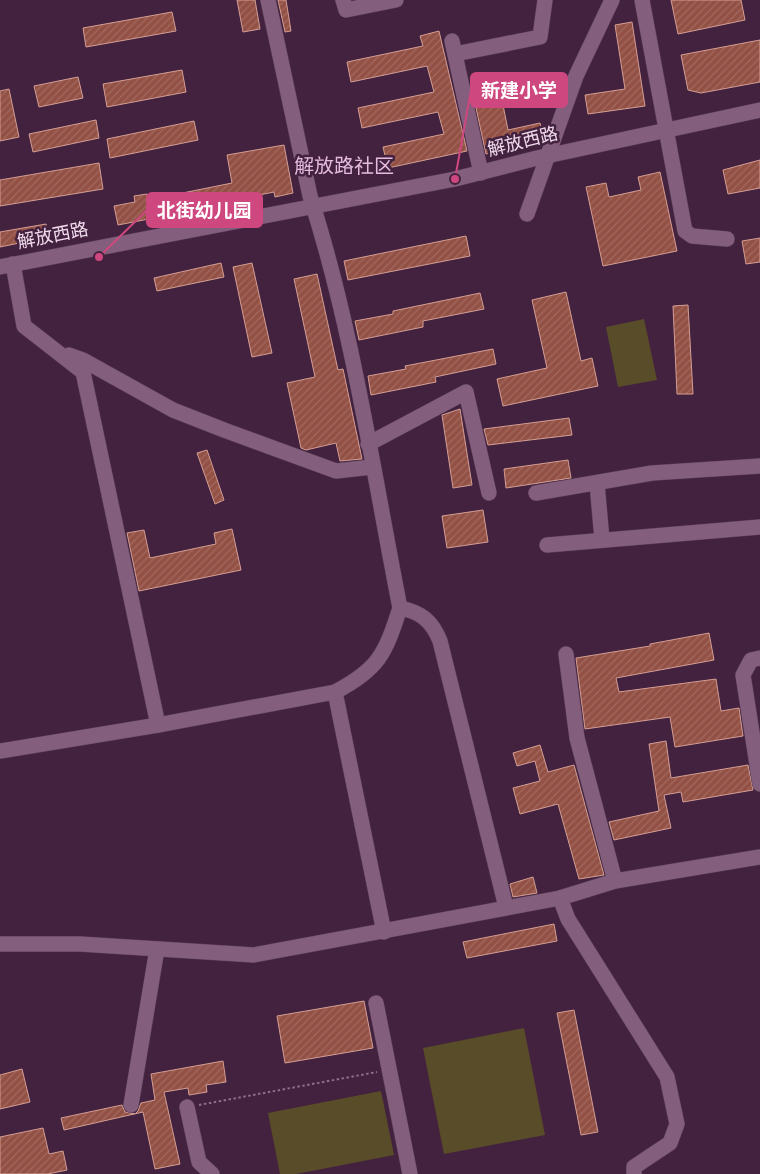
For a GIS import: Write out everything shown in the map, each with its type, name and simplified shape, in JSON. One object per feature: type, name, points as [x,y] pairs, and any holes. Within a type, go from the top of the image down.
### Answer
[{"type":"street","points":[[0,751],[158,725],[335,692],[360,679],[379,659],[391,634],[400,608],[351,357],[315,211],[268,0]]},
{"type":"street","points":[[343,0],[346,10],[396,0]]},
{"type":"street","points":[[481,173],[454,48],[540,37],[545,0]]},
{"type":"street","points":[[527,214],[576,76],[612,0]]},
{"type":"street","points":[[642,0],[685,231],[692,236],[727,239]]},
{"type":"street","name":"解放西路","points":[[315,211],[481,173],[666,135],[760,110]]},
{"type":"street","name":"解放西路","points":[[666,135],[760,120]]},
{"type":"street","name":"解放西路","points":[[7,270],[315,211],[455,189],[546,161]]},
{"type":"street","points":[[7,270],[24,326],[83,372],[158,725]]},
{"type":"street","points":[[56,352],[84,360],[173,410],[336,471],[372,467]]},
{"type":"street","points":[[368,444],[466,392],[489,493]]},
{"type":"street","points":[[536,493],[652,473],[760,466]]},
{"type":"street","points":[[597,483],[602,540]]},
{"type":"street","points":[[548,545],[760,527]]},
{"type":"street","points":[[400,608],[413,610],[426,618],[435,628],[440,641],[506,907]]},
{"type":"street","points":[[566,654],[577,738],[615,881]]},
{"type":"street","points":[[760,658],[751,660],[743,675],[760,784]]},
{"type":"street","points":[[335,692],[384,932]]},
{"type":"street","points":[[0,944],[80,944],[254,955],[560,898],[615,881],[760,857]]},
{"type":"street","points":[[560,898],[568,919],[667,1077],[677,1124],[670,1143],[634,1167],[634,1174]]},
{"type":"street","points":[[131,1104],[156,949]]},
{"type":"street","points":[[376,1003],[410,1174]]},
{"type":"street","points":[[187,1107],[199,1162],[212,1174]]},
{"type":"path","points":[[187,1107],[390,1069]]},
{"type":"shaded area","points":[[644,319],[657,380],[618,387],[606,327]]},
{"type":"shaded area","points":[[524,1028],[545,1135],[444,1154],[423,1048]]},
{"type":"shaded area","points":[[381,1091],[394,1155],[296,1174],[280,1174],[268,1113]]},
{"type":"building","points":[[237,0],[255,0],[260,29],[243,32]]},
{"type":"building","points":[[278,0],[286,0],[291,31],[285,32]]},
{"type":"building","points":[[671,0],[741,0],[745,20],[678,34]]},
{"type":"building","points":[[172,12],[176,31],[86,47],[83,28]]},
{"type":"building","points":[[632,22],[645,106],[588,114],[585,95],[625,89],[615,25]]},
{"type":"building","points":[[439,31],[467,151],[388,168],[383,147],[444,134],[438,112],[362,128],[358,108],[434,92],[427,66],[351,82],[347,62],[423,46],[420,36]]},
{"type":"building","points":[[760,40],[760,82],[701,93],[688,90],[681,55]]},
{"type":"building","points":[[182,70],[186,92],[107,107],[103,84]]},
{"type":"building","points":[[78,77],[83,98],[39,107],[34,86]]},
{"type":"building","points":[[498,80],[508,130],[540,123],[543,136],[506,143],[508,149],[486,154],[471,85]]},
{"type":"building","points":[[9,89],[19,137],[0,141],[0,91]]},
{"type":"building","points":[[96,120],[99,138],[33,152],[29,134]]},
{"type":"building","points":[[194,121],[198,140],[110,158],[107,139]]},
{"type":"building","points":[[284,145],[293,193],[275,197],[274,192],[254,196],[255,202],[236,205],[236,202],[118,225],[114,206],[135,202],[134,196],[147,194],[148,200],[232,183],[227,155]]},
{"type":"building","points":[[760,160],[760,188],[728,194],[723,170]]},
{"type":"building","points":[[99,163],[103,189],[0,206],[0,180]]},
{"type":"building","points":[[660,172],[677,251],[603,266],[586,187],[606,183],[609,197],[641,190],[638,177]]},
{"type":"building","points":[[46,224],[49,237],[0,247],[0,232]]},
{"type":"building","points":[[466,236],[470,256],[348,280],[344,261]]},
{"type":"building","points":[[760,238],[760,262],[746,264],[742,241]]},
{"type":"building","points":[[221,263],[224,277],[157,291],[154,278]]},
{"type":"building","points":[[252,263],[272,353],[252,357],[233,267]]},
{"type":"building","points":[[317,274],[338,370],[343,369],[362,459],[340,461],[336,443],[306,450],[301,448],[287,383],[315,377],[294,279]]},
{"type":"building","points":[[566,292],[581,361],[592,358],[598,386],[503,406],[497,379],[547,368],[532,300]]},
{"type":"building","points":[[480,293],[484,309],[423,321],[423,327],[359,340],[355,321]]},
{"type":"building","points":[[688,305],[693,394],[677,394],[673,306]]},
{"type":"building","points":[[493,349],[496,364],[435,377],[436,382],[371,395],[368,376],[406,369],[405,366]]},
{"type":"building","points":[[460,409],[472,485],[453,488],[442,415]]},
{"type":"building","points":[[569,418],[572,435],[488,445],[484,429]]},
{"type":"building","points":[[207,450],[224,500],[215,504],[197,453]]},
{"type":"building","points":[[568,460],[571,478],[506,488],[504,469]]},
{"type":"building","points":[[483,510],[488,542],[447,548],[442,516]]},
{"type":"building","points":[[232,529],[241,570],[139,591],[127,533],[144,530],[150,558],[216,544],[214,533]]},
{"type":"building","points":[[709,633],[714,660],[616,678],[619,692],[716,679],[721,711],[739,708],[743,736],[675,747],[670,717],[585,729],[576,658],[650,646],[650,644]]},
{"type":"building","points":[[666,741],[671,778],[748,765],[753,790],[683,802],[681,792],[664,795],[671,828],[614,840],[609,822],[659,811],[649,744]]},
{"type":"building","points":[[540,745],[548,772],[574,765],[604,875],[579,879],[558,804],[520,814],[513,788],[540,781],[535,761],[517,766],[513,753]]},
{"type":"building","points":[[533,877],[537,893],[513,897],[510,884]]},
{"type":"building","points":[[554,924],[557,941],[467,958],[463,942]]},
{"type":"building","points":[[364,1001],[373,1048],[285,1063],[277,1016]]},
{"type":"building","points":[[574,1010],[598,1132],[581,1135],[557,1013]]},
{"type":"building","points":[[223,1061],[226,1082],[206,1085],[207,1092],[189,1095],[188,1088],[164,1092],[180,1164],[155,1169],[143,1112],[135,1114],[141,1103],[155,1100],[151,1074]]},
{"type":"building","points":[[22,1069],[30,1102],[0,1109],[0,1075]]},
{"type":"building","points":[[122,1105],[125,1112],[135,1114],[64,1130],[61,1118]]},
{"type":"building","points":[[43,1128],[49,1154],[63,1151],[67,1170],[48,1174],[0,1174],[0,1137]]},
{"type":"place","name":"新建小学","points":[[455,179]]},
{"type":"place","name":"北街幼儿园","points":[[99,257]]},
{"type":"district","name":"解放路社区","points":[[344,168]]}]
